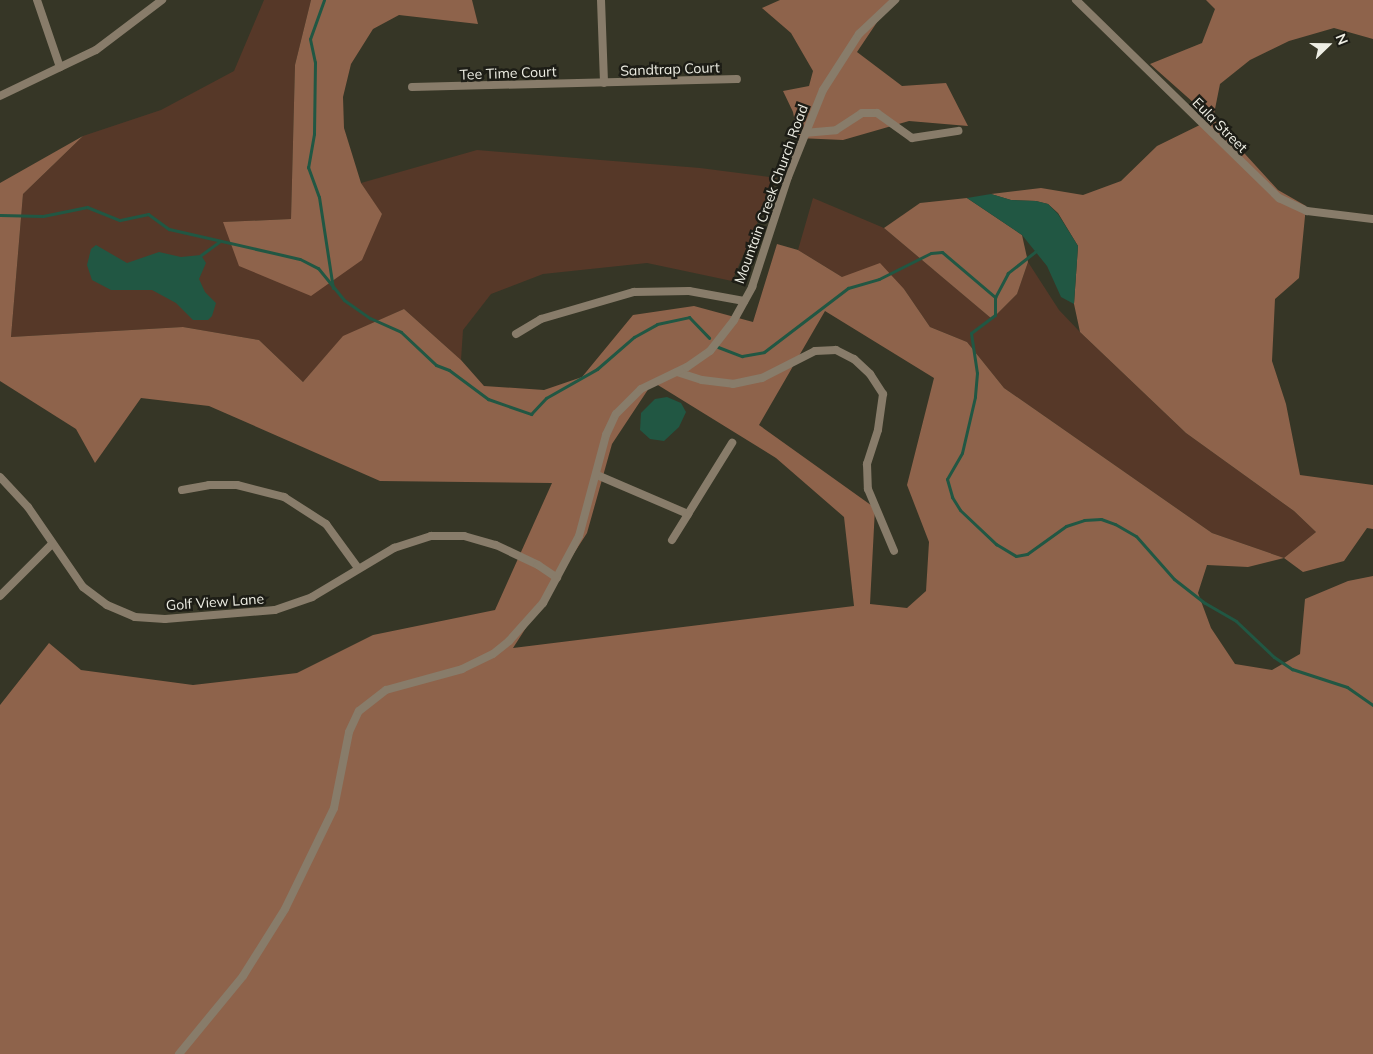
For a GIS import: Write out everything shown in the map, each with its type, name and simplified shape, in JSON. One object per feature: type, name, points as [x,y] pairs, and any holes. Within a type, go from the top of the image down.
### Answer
[{"type":"street","points":[[37,0],[60,68]]},
{"type":"street","points":[[0,96],[60,68],[111,40],[162,0]]},
{"type":"street","points":[[600,0],[604,83]]},
{"type":"street","name":"Mountain Creek Church Road","points":[[179,1054],[243,976],[285,909],[334,808],[349,732],[359,711],[386,690],[462,669],[493,654],[531,618],[558,578],[579,536],[609,428],[620,408],[641,389],[677,372],[710,351],[744,301],[759,268],[804,133],[845,54],[859,34],[895,0]]},
{"type":"street","name":"Eula Street","points":[[1076,0],[1279,198],[1307,211],[1373,220]]},
{"type":"street","name":"Sandtrap Court","points":[[604,83],[737,79]]},
{"type":"street","name":"Tee Time Court","points":[[412,87],[604,83]]},
{"type":"street","points":[[804,133],[836,130],[862,114],[877,114],[912,138],[958,131]]},
{"type":"street","points":[[516,334],[541,319],[634,292],[689,291],[744,301]]},
{"type":"street","points":[[677,372],[702,380],[733,384],[762,378],[815,351],[836,350],[854,359],[870,374],[883,394],[878,430],[867,464],[868,489],[894,551]]},
{"type":"street","points":[[672,540],[732,443]]},
{"type":"street","points":[[597,475],[688,514]]},
{"type":"street","name":"Golf View Lane","points":[[0,477],[28,508],[73,576],[95,597],[121,612],[148,618],[234,615],[275,610],[312,597],[358,568],[409,542],[454,535],[496,545],[538,565],[558,578]]},
{"type":"street","points":[[182,490],[209,485],[238,486],[284,497],[326,524],[358,568]]},
{"type":"street","points":[[0,596],[52,544]]},
{"type":"shaded area","points":[[264,0],[311,0],[295,65],[291,219],[224,222],[240,266],[382,215],[361,183],[477,150],[700,168],[777,178],[732,281],[647,263],[543,274],[491,294],[463,330],[461,360],[404,309],[343,337],[303,382],[259,340],[183,327],[11,337],[23,194],[83,136],[161,110],[234,71]]},
{"type":"shaded area","points":[[311,0],[472,0],[478,24],[399,15],[373,29],[351,64],[343,97],[344,128],[361,183],[382,214],[362,260],[311,296],[239,266],[223,222],[291,219],[295,65]]},
{"type":"shaded area","points":[[780,0],[892,0],[857,52],[902,86],[946,83],[968,126],[909,121],[843,140],[798,138],[793,112],[783,91],[809,86],[813,71],[791,33],[762,8]]},
{"type":"shaded area","points":[[1206,0],[1373,0],[1373,39],[1334,28],[1289,41],[1250,60],[1220,84],[1213,119],[1278,190],[1306,206],[1299,278],[1275,299],[1272,361],[1286,404],[1300,475],[1373,485],[1373,529],[1367,528],[1344,561],[1303,572],[1284,558],[1316,532],[1294,511],[1186,433],[1080,332],[1074,304],[1078,246],[1058,213],[1048,204],[1036,201],[1011,200],[991,194],[1041,188],[1083,195],[1121,181],[1157,146],[1212,119],[1150,64],[1202,43],[1215,9]]},
{"type":"shaded area","points":[[83,136],[23,194],[11,337],[183,327],[259,340],[303,382],[343,336],[404,309],[461,360],[484,386],[544,390],[582,377],[633,315],[694,306],[753,322],[777,244],[798,250],[842,277],[880,263],[904,289],[930,327],[967,342],[1004,388],[1212,533],[1284,558],[1248,567],[1207,565],[1198,593],[1211,628],[1235,664],[1272,670],[1300,654],[1305,599],[1348,581],[1373,576],[1373,1054],[0,1054],[0,705],[49,643],[81,670],[193,685],[297,673],[373,635],[495,610],[552,483],[380,481],[209,406],[141,398],[95,463],[76,429],[0,381],[0,183]],"holes":[[[825,311],[934,378],[907,485],[929,542],[926,591],[907,608],[870,604],[875,508],[759,425]],[[653,382],[776,458],[844,517],[854,606],[513,648],[587,533],[612,444]]]},
{"type":"shaded area","points":[[991,194],[1011,200],[1036,201],[1048,204],[1058,214],[1078,246],[1074,304],[1061,297],[1047,266],[1022,235],[967,198]]},
{"type":"shaded area","points":[[813,198],[884,228],[992,319],[1017,294],[1028,262],[1059,310],[1186,433],[1294,511],[1316,532],[1284,558],[1212,533],[1004,388],[967,342],[930,327],[904,289],[842,277],[798,250]]},
{"type":"shaded area","points":[[967,198],[1022,235],[1028,262],[1017,294],[992,319],[884,228],[920,203]]},
{"type":"shaded area","points":[[96,245],[127,263],[159,252],[181,257],[201,255],[206,263],[199,279],[205,292],[216,303],[212,316],[208,320],[193,320],[176,303],[152,290],[111,290],[92,280],[87,265],[91,249]]},
{"type":"shaded area","points":[[667,397],[681,403],[686,412],[679,427],[664,441],[650,439],[640,430],[641,413],[655,399]]},
{"type":"waterway","points":[[324,0],[310,39],[315,62],[314,134],[308,167],[319,197],[333,288]]},
{"type":"waterway","points":[[0,215],[43,216],[87,207],[120,220],[148,214],[169,229],[300,259],[318,268],[344,300],[370,318],[401,332],[436,365],[449,370],[488,399],[531,414],[546,398],[597,369],[634,337],[657,324],[689,317],[709,338]]},
{"type":"waterway","points":[[201,255],[219,242]]},
{"type":"waterway","points":[[1036,251],[1008,273],[995,297],[995,315],[971,333],[977,373],[975,397],[962,453],[947,479],[952,497],[960,510],[996,544],[1016,556],[1027,554],[1066,526],[1084,520],[1101,519],[1115,524],[1136,536],[1174,579],[1205,603],[1236,621],[1274,657],[1292,669],[1347,687],[1373,705]]},
{"type":"waterway","points":[[718,347],[742,356],[764,352],[848,288],[879,279],[931,253],[942,252],[995,297]]}]
